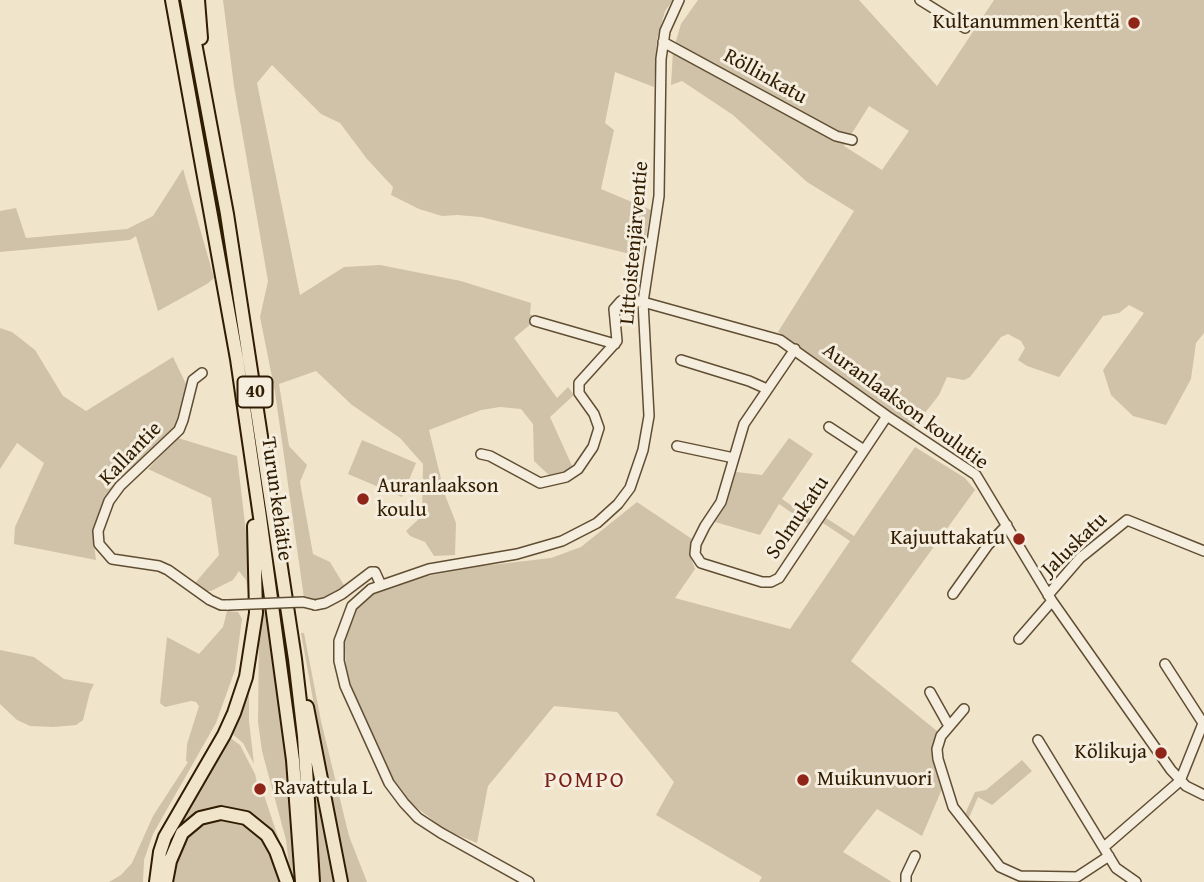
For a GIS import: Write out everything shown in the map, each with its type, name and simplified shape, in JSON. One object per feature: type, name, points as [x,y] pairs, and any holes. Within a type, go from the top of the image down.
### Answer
[{"type":"highway","points":[[165,0],[183,62]]},
{"type":"highway","name":"Turun kehätie","points":[[172,0],[237,359],[290,739],[302,882]]},
{"type":"highway","name":"Turun kehätie","points":[[187,0],[227,214],[295,659],[304,736],[313,882]]},
{"type":"highway","points":[[198,0],[210,125]]},
{"type":"highway","points":[[156,882],[161,845],[234,713],[250,656],[257,582],[251,459]]},
{"type":"highway","points":[[295,659],[314,733],[341,882]]},
{"type":"highway","points":[[166,882],[170,861],[181,833],[200,818],[222,813],[246,818],[267,835],[287,882]]},
{"type":"street","name":"Littoistenjärventie","points":[[529,882],[418,818],[404,803],[389,783],[345,686],[338,652],[342,630],[352,606],[363,594],[429,569],[544,547],[588,528],[618,504],[635,478],[647,433],[649,399],[643,302],[659,196],[661,58],[668,22],[679,0]]},
{"type":"street","points":[[920,0],[965,29]]},
{"type":"street","name":"Röllinkatu","points":[[663,42],[836,136],[852,139]]},
{"type":"street","points":[[481,454],[490,456],[540,483],[548,483],[573,474],[593,447],[598,428],[594,414],[579,393],[579,383],[615,344],[618,335],[614,312],[616,305],[628,299],[643,302]]},
{"type":"street","name":"Auranlaakson koulutie","points":[[643,302],[775,338],[795,349],[887,416],[976,475],[1050,598],[1180,781],[1204,795]]},
{"type":"street","points":[[536,321],[615,344]]},
{"type":"street","name":"Solmukatu","points":[[795,349],[744,424],[721,502],[697,540],[695,554],[701,563],[768,583],[776,580],[887,416]]},
{"type":"street","points":[[681,360],[767,389]]},
{"type":"street","name":"Kallantie","points":[[202,373],[193,380],[179,430],[120,486],[109,501],[98,531],[99,544],[112,559],[159,566],[168,570],[221,605],[315,605],[342,594],[371,572],[375,572],[382,585]]},
{"type":"street","points":[[829,427],[864,450]]},
{"type":"street","points":[[677,446],[734,458]]},
{"type":"street","name":"Jaluskatu","points":[[1050,598],[1080,558],[1128,520],[1204,551]]},
{"type":"street","points":[[953,594],[992,540],[1007,525]]},
{"type":"street","points":[[1019,639],[1050,598]]},
{"type":"street","points":[[964,709],[941,736],[937,750],[948,795],[957,812],[1005,870],[1020,876],[1076,879],[1180,781],[1204,722],[1165,664]]},
{"type":"street","points":[[930,692],[949,726]]},
{"type":"street","points":[[1038,740],[1119,871],[1136,882]]},
{"type":"street","points":[[905,882],[915,856]]},
{"type":"shaded area","points":[[223,0],[673,0],[665,11],[657,39],[654,87],[615,72],[605,123],[614,130],[601,189],[651,210],[642,257],[481,217],[442,216],[419,209],[391,195],[393,187],[367,159],[340,123],[321,114],[272,65],[257,83],[300,295],[344,267],[380,265],[461,281],[531,303],[531,324],[514,338],[557,398],[568,387],[574,395],[550,417],[573,468],[558,475],[550,476],[534,461],[533,424],[521,409],[500,407],[481,410],[429,430],[445,495],[456,523],[455,555],[434,556],[425,542],[410,536],[406,531],[422,516],[423,464],[400,438],[352,405],[316,371],[279,384],[289,446],[307,465],[300,482],[313,554],[330,562],[345,587],[318,601],[304,598],[275,392],[260,317],[268,281],[234,86]]},
{"type":"shaded area","points":[[698,0],[859,0],[937,86],[994,0],[1204,0],[1204,333],[1196,343],[1191,379],[1166,425],[1133,416],[1111,395],[1103,370],[1144,313],[1129,305],[1119,313],[1103,316],[1059,377],[1018,360],[1025,348],[1021,341],[1008,334],[1001,337],[970,377],[964,380],[947,377],[939,395],[913,428],[778,332],[854,211],[807,182],[733,115],[682,81],[671,85],[673,51],[681,24]],"holes":[[[869,106],[909,131],[882,170],[844,146]]]},
{"type":"shaded area","points":[[183,169],[214,278],[158,311],[136,236],[130,240],[0,252],[0,211],[16,208],[26,238],[127,229],[153,216]]},
{"type":"shaded area","points":[[0,328],[12,332],[35,350],[63,396],[86,411],[173,357],[186,384],[175,426],[165,440],[113,490],[95,523],[93,537],[96,560],[14,544],[15,527],[44,463],[17,443],[0,469]]},
{"type":"shaded area","points":[[178,438],[237,456],[254,600],[249,599],[246,580],[239,571],[233,580],[211,591],[195,583],[219,555],[211,498],[148,469]]},
{"type":"shaded area","points":[[789,438],[813,454],[782,499],[811,519],[808,524],[779,504],[760,535],[715,522],[727,503],[736,472],[762,475]]},
{"type":"shaded area","points":[[362,440],[416,463],[402,497],[348,474]]},
{"type":"shaded area","points":[[915,447],[965,478],[975,490],[851,661],[937,731],[934,748],[942,789],[922,836],[877,809],[843,852],[892,882],[759,882],[762,877],[656,815],[674,782],[617,712],[554,706],[488,786],[477,843],[445,830],[406,799],[394,781],[350,684],[346,668],[344,635],[357,606],[368,595],[395,586],[400,581],[482,566],[551,558],[581,547],[637,502],[692,539],[689,553],[695,569],[675,598],[790,629],[850,541],[823,523],[826,518],[854,536]]},
{"type":"shaded area","points":[[260,548],[282,708],[293,817],[295,882],[291,882],[286,840],[262,751],[258,722]]},
{"type":"shaded area","points":[[227,611],[238,612],[242,619],[235,670],[216,723],[153,834],[144,860],[143,882],[109,882],[121,875],[132,863],[153,816],[188,762],[187,744],[199,706],[191,701],[165,707],[160,703],[167,637],[199,654],[223,627]]},
{"type":"shaded area","points":[[301,633],[304,633],[321,721],[349,836],[367,882],[346,882]]},
{"type":"shaded area","points":[[0,650],[34,657],[64,679],[94,684],[83,720],[76,725],[53,727],[30,726],[17,720],[0,704]]},
{"type":"shaded area","points":[[249,678],[249,721],[254,764],[243,743],[231,733]]},
{"type":"shaded area","points":[[309,732],[337,882],[318,882]]},
{"type":"shaded area","points":[[229,737],[240,745],[255,774],[260,796],[264,795],[282,849],[255,820],[196,818],[163,867],[171,840],[181,820]]},
{"type":"shaded area","points":[[1022,760],[1032,771],[992,805],[978,797],[968,820],[964,816],[975,792],[986,790]]},
{"type":"shaded area","points":[[212,819],[238,820],[259,832],[272,852],[280,882],[171,882],[173,866],[182,842],[200,823]]},
{"type":"place","name":"Kultanummen kenttä","points":[[1134,23]]},
{"type":"place","name":"Auranlaakson koulu","points":[[363,499]]},
{"type":"place","name":"Kajuuttakatu","points":[[1019,539]]},
{"type":"place","name":"Kölikuja","points":[[1161,753]]},
{"type":"place","name":"Muikunvuori","points":[[803,780]]},
{"type":"place","name":"Ravattula L","points":[[260,789]]},
{"type":"district","name":"POMPO","points":[[585,781]]}]
